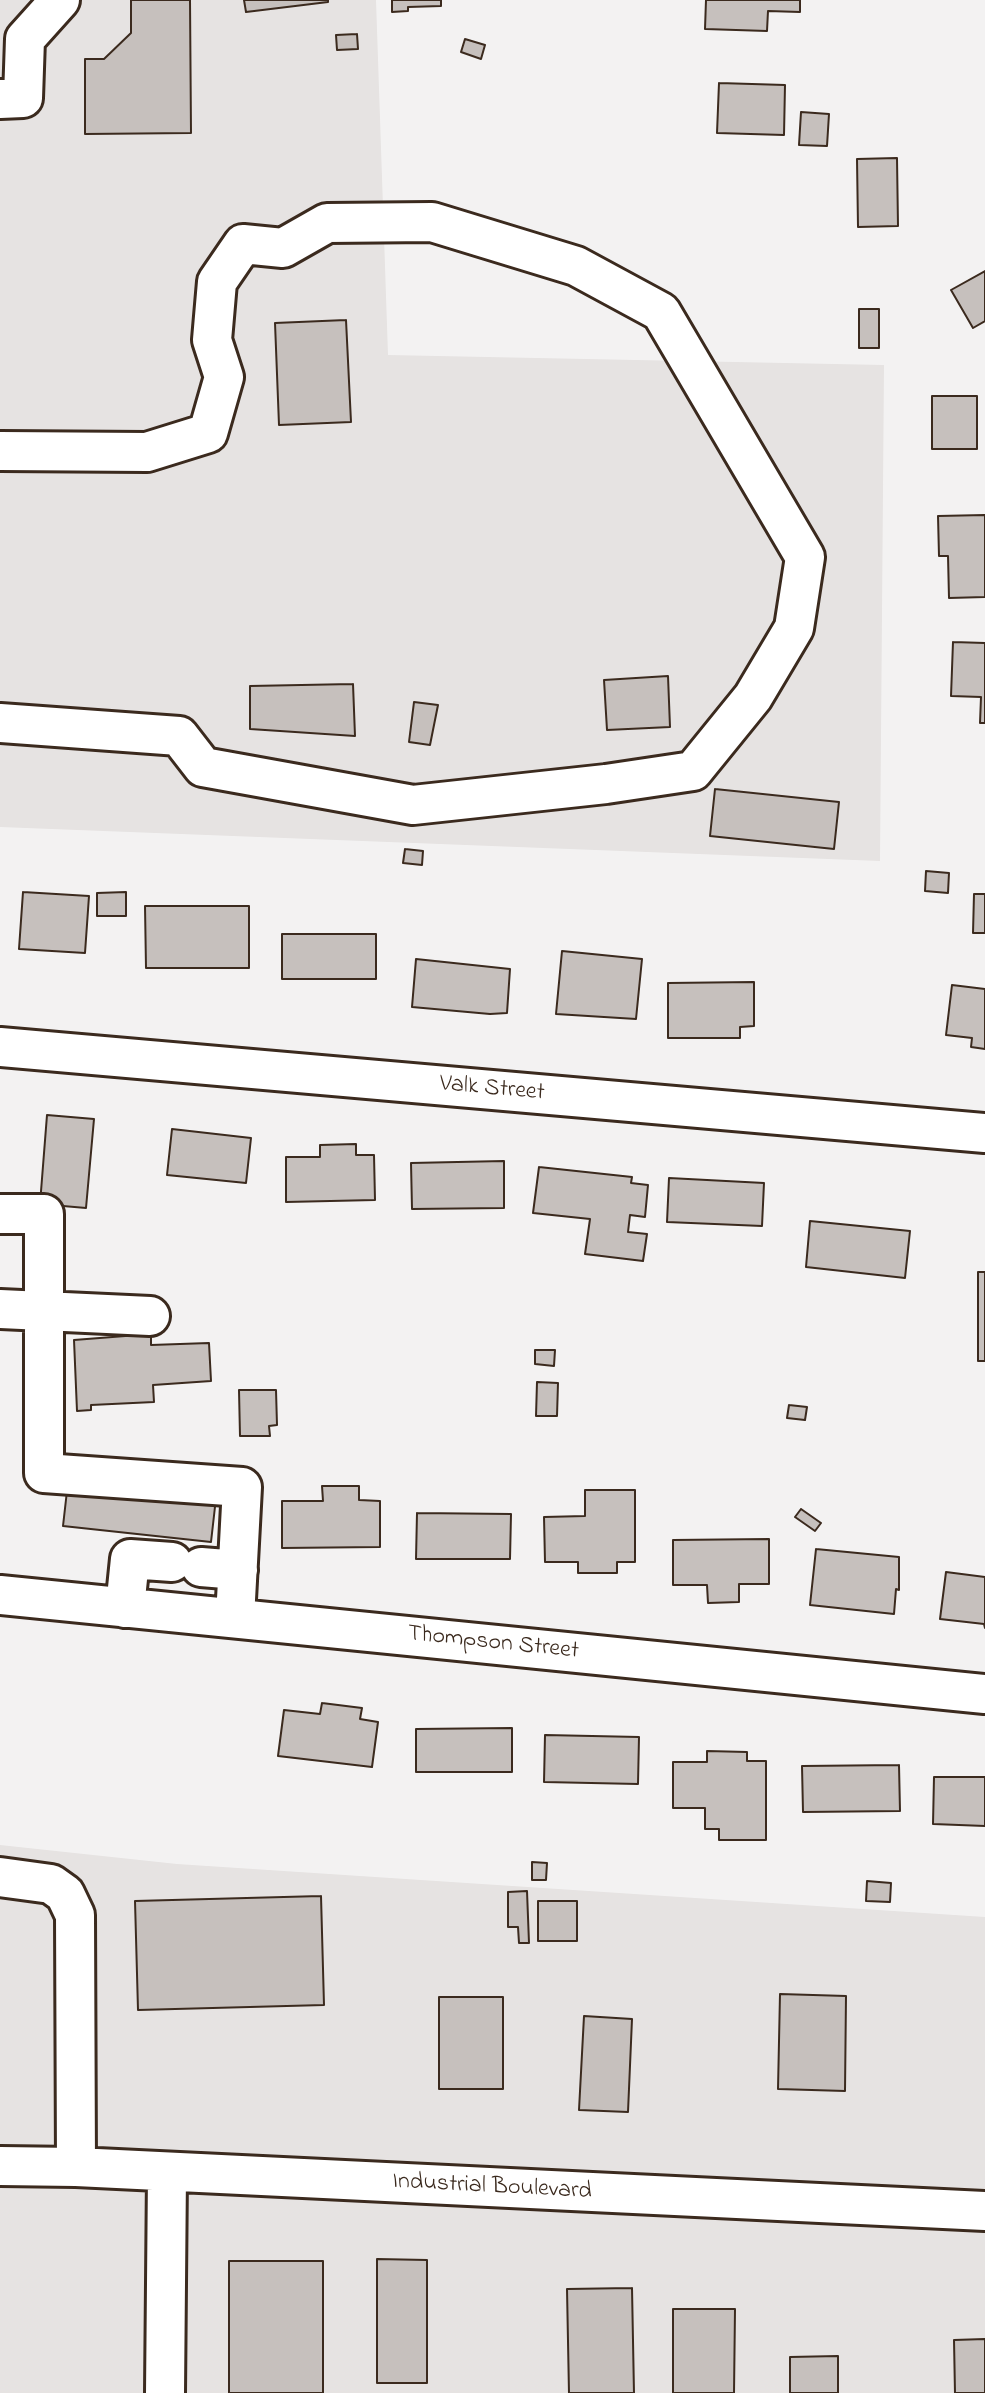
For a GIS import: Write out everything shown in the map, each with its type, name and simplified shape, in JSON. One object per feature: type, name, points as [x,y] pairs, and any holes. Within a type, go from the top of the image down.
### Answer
[{"type":"street","points":[[0,99],[23,98],[25,38],[60,0]]},
{"type":"street","points":[[0,451],[147,453],[208,432],[224,377],[212,340],[216,282],[243,244],[283,248],[327,223],[432,222],[576,266],[661,313],[805,557],[794,628],[753,696],[692,771],[606,784],[413,805],[203,767],[179,736],[0,723]]},
{"type":"street","name":"Valk Street","points":[[0,1047],[985,1133]]},
{"type":"street","points":[[0,1214],[44,1214],[44,1473],[242,1487],[204,1566]]},
{"type":"street","points":[[0,1309],[150,1316]]},
{"type":"street","points":[[125,1608],[130,1559],[204,1566]]},
{"type":"street","points":[[204,1566],[235,1618]]},
{"type":"street","name":"Thompson Street","points":[[0,1595],[985,1694]]},
{"type":"street","points":[[0,1877],[51,1884],[65,1894],[75,1915],[75,2167]]},
{"type":"street","name":"Industrial Boulevard","points":[[0,2166],[75,2167],[985,2211]]},
{"type":"street","points":[[165,2393],[167,2173]]},
{"type":"shaded area","points":[[0,0],[376,0],[388,355],[884,365],[880,861],[0,827]]},
{"type":"shaded area","points":[[0,1845],[177,1864],[985,1917],[985,2393],[0,2393]]},
{"type":"building","points":[[131,0],[190,0],[191,133],[85,134],[85,59],[104,59],[131,33]]},
{"type":"building","points":[[244,0],[328,0],[328,2],[246,12]]},
{"type":"building","points":[[392,0],[441,0],[441,6],[408,7],[408,11],[392,12]]},
{"type":"building","points":[[706,0],[800,0],[800,12],[768,11],[767,31],[705,29]]},
{"type":"building","points":[[357,34],[358,49],[337,50],[336,35]]},
{"type":"building","points":[[465,39],[485,45],[481,59],[461,52]]},
{"type":"building","points":[[719,83],[785,85],[784,135],[717,133]]},
{"type":"building","points":[[801,112],[829,114],[827,146],[799,145]]},
{"type":"building","points":[[897,158],[898,226],[858,227],[857,159]]},
{"type":"building","points":[[985,271],[985,321],[973,328],[951,290]]},
{"type":"building","points":[[859,309],[879,309],[879,348],[859,348]]},
{"type":"building","points":[[346,320],[351,422],[279,425],[275,323]]},
{"type":"building","points":[[932,396],[977,396],[977,449],[932,449]]},
{"type":"building","points":[[985,515],[985,597],[949,598],[948,556],[939,556],[938,516]]},
{"type":"building","points":[[953,642],[985,643],[985,723],[980,723],[981,697],[951,696]]},
{"type":"building","points":[[668,676],[670,727],[607,730],[604,680]]},
{"type":"building","points":[[353,684],[355,736],[250,729],[250,686]]},
{"type":"building","points":[[414,702],[438,705],[430,745],[409,742]]},
{"type":"building","points":[[715,789],[839,802],[834,849],[710,836]]},
{"type":"building","points":[[405,849],[423,851],[422,865],[403,863]]},
{"type":"building","points":[[926,871],[949,873],[948,893],[925,891]]},
{"type":"building","points":[[23,892],[89,896],[85,953],[19,949]]},
{"type":"building","points":[[126,892],[126,916],[97,916],[97,893]]},
{"type":"building","points":[[974,894],[985,894],[985,933],[973,933]]},
{"type":"building","points":[[145,906],[249,906],[249,968],[146,968]]},
{"type":"building","points":[[282,934],[376,934],[376,979],[282,979]]},
{"type":"building","points":[[562,951],[642,959],[636,1019],[556,1014]]},
{"type":"building","points":[[416,959],[510,969],[507,1013],[412,1007]]},
{"type":"building","points":[[754,982],[754,1026],[740,1027],[740,1038],[668,1038],[668,983]]},
{"type":"building","points":[[952,985],[985,989],[985,1049],[971,1047],[972,1038],[946,1035]]},
{"type":"building","points":[[47,1115],[94,1119],[86,1208],[40,1204]]},
{"type":"building","points":[[172,1129],[251,1138],[246,1183],[167,1175]]},
{"type":"building","points":[[356,1144],[356,1155],[374,1155],[375,1200],[286,1202],[286,1157],[320,1157],[320,1145]]},
{"type":"building","points":[[504,1161],[504,1208],[412,1209],[411,1163]]},
{"type":"building","points":[[539,1167],[632,1177],[631,1183],[648,1185],[645,1217],[630,1215],[628,1232],[647,1234],[643,1261],[585,1254],[590,1219],[533,1213]]},
{"type":"building","points":[[669,1178],[764,1183],[762,1226],[667,1222]]},
{"type":"building","points":[[810,1221],[910,1231],[905,1278],[806,1267]]},
{"type":"building","points":[[978,1272],[985,1272],[985,1361],[978,1361]]},
{"type":"building","points":[[151,1334],[151,1345],[209,1343],[211,1381],[153,1385],[154,1402],[91,1405],[91,1410],[77,1411],[74,1340]]},
{"type":"building","points":[[535,1350],[555,1350],[554,1366],[535,1364]]},
{"type":"building","points":[[537,1382],[558,1383],[557,1416],[536,1416]]},
{"type":"building","points":[[239,1390],[276,1390],[277,1425],[269,1426],[270,1436],[240,1436]]},
{"type":"building","points":[[789,1405],[807,1407],[805,1420],[787,1418]]},
{"type":"building","points":[[68,1482],[216,1498],[211,1542],[63,1526]]},
{"type":"building","points":[[322,1486],[359,1486],[359,1500],[380,1501],[380,1547],[282,1548],[282,1501],[323,1501]]},
{"type":"building","points":[[585,1490],[635,1490],[635,1562],[617,1562],[617,1573],[578,1573],[578,1562],[545,1562],[544,1517],[585,1516]]},
{"type":"building","points":[[801,1509],[821,1523],[815,1531],[795,1517]]},
{"type":"building","points":[[417,1513],[511,1514],[510,1559],[416,1559]]},
{"type":"building","points":[[769,1539],[769,1584],[739,1584],[739,1602],[708,1603],[707,1585],[673,1585],[673,1540]]},
{"type":"building","points":[[816,1549],[899,1557],[899,1590],[896,1589],[894,1614],[810,1605]]},
{"type":"building","points":[[946,1572],[985,1577],[985,1628],[984,1624],[940,1619]]},
{"type":"building","points":[[322,1703],[362,1708],[360,1719],[378,1722],[372,1767],[278,1756],[284,1710],[320,1714]]},
{"type":"building","points":[[512,1728],[512,1772],[416,1772],[416,1729]]},
{"type":"building","points":[[545,1735],[639,1737],[638,1784],[544,1782]]},
{"type":"building","points":[[707,1751],[747,1752],[747,1761],[766,1761],[766,1840],[719,1840],[719,1829],[705,1829],[705,1808],[673,1808],[673,1762],[707,1762]]},
{"type":"building","points":[[899,1765],[900,1811],[803,1812],[802,1766]]},
{"type":"building","points":[[934,1777],[985,1777],[985,1826],[933,1824]]},
{"type":"building","points":[[532,1862],[547,1863],[546,1880],[532,1880]]},
{"type":"building","points":[[867,1881],[891,1883],[890,1902],[866,1901]]},
{"type":"building","points":[[527,1891],[529,1943],[519,1943],[518,1927],[508,1927],[508,1892]]},
{"type":"building","points":[[321,1896],[324,2005],[138,2010],[135,1901]]},
{"type":"building","points":[[538,1901],[577,1901],[577,1941],[538,1941]]},
{"type":"building","points":[[780,1994],[846,1996],[845,2091],[778,2089]]},
{"type":"building","points":[[439,1997],[503,1997],[503,2089],[439,2089]]},
{"type":"building","points":[[584,2016],[632,2019],[628,2112],[579,2110]]},
{"type":"building","points":[[377,2259],[427,2260],[427,2383],[377,2383]]},
{"type":"building","points":[[229,2261],[323,2261],[323,2393],[229,2393]]},
{"type":"building","points":[[632,2288],[634,2393],[569,2393],[567,2289]]},
{"type":"building","points":[[673,2309],[735,2309],[734,2393],[673,2393]]},
{"type":"building","points":[[985,2339],[985,2393],[955,2393],[954,2340]]},
{"type":"building","points":[[838,2356],[838,2393],[790,2393],[790,2357]]}]
